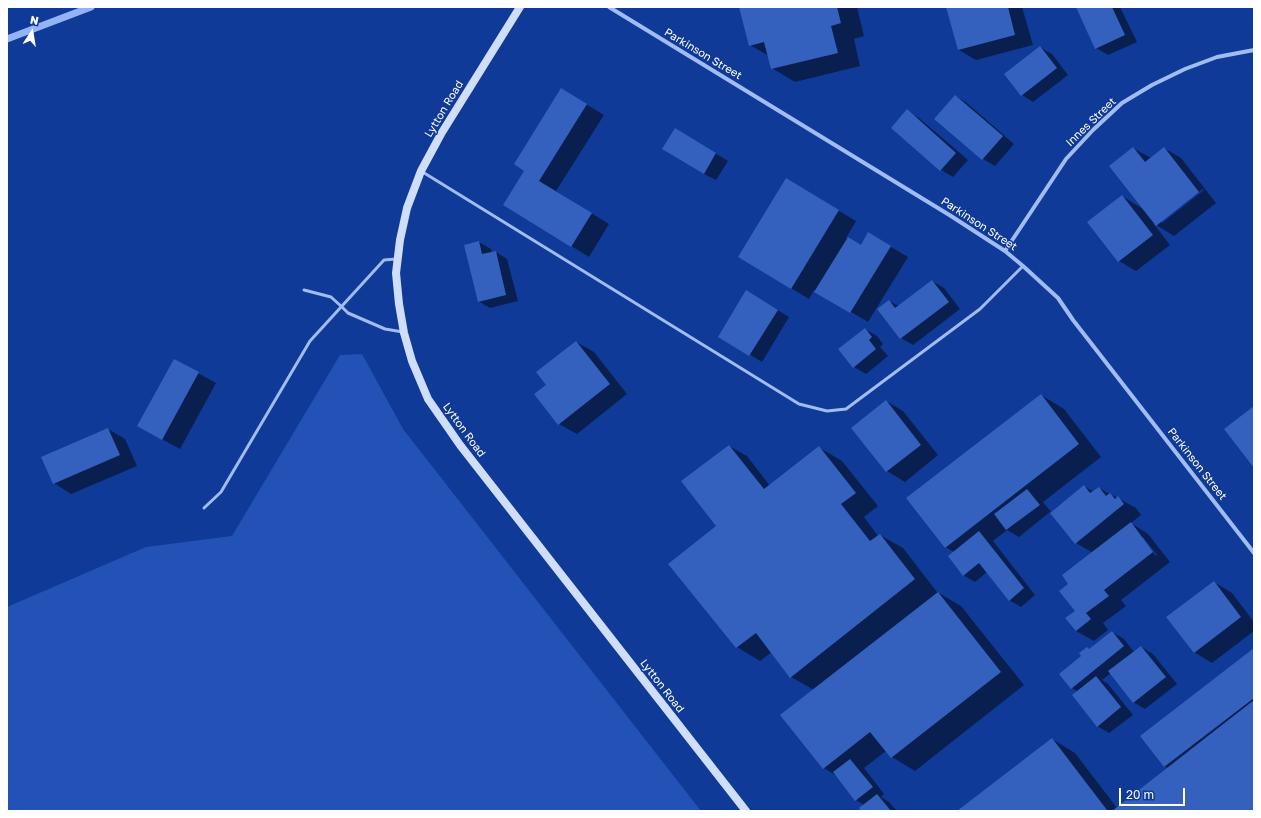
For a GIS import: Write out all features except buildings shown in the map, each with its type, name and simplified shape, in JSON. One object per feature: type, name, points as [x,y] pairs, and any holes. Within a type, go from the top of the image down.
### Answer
[{"type":"main road","name":"Lytton Road","points":[[520,7],[441,134],[421,172],[407,208],[396,273],[404,333],[412,361],[428,399],[460,445],[746,811]]},
{"type":"street","name":"Parkinson Street","points":[[609,7],[951,216],[1005,251],[1023,266],[1058,298],[1073,320],[1254,552]]},
{"type":"street","name":"Innes Street","points":[[1005,251],[1066,159],[1093,130],[1122,103],[1152,85],[1185,69],[1217,57],[1254,50]]},
{"type":"lane","points":[[421,172],[799,404],[827,411],[846,409],[980,309],[1023,266]]},
{"type":"lane","points":[[204,508],[221,492],[310,341],[384,260],[398,259]]},
{"type":"lane","points":[[304,290],[332,297],[348,313],[385,329],[404,333]]},
{"type":"shaded area","points":[[362,354],[403,429],[701,811],[7,811],[7,607],[146,547],[232,536],[340,355]]},
{"type":"waterway","points":[[7,39],[91,7]]}]
